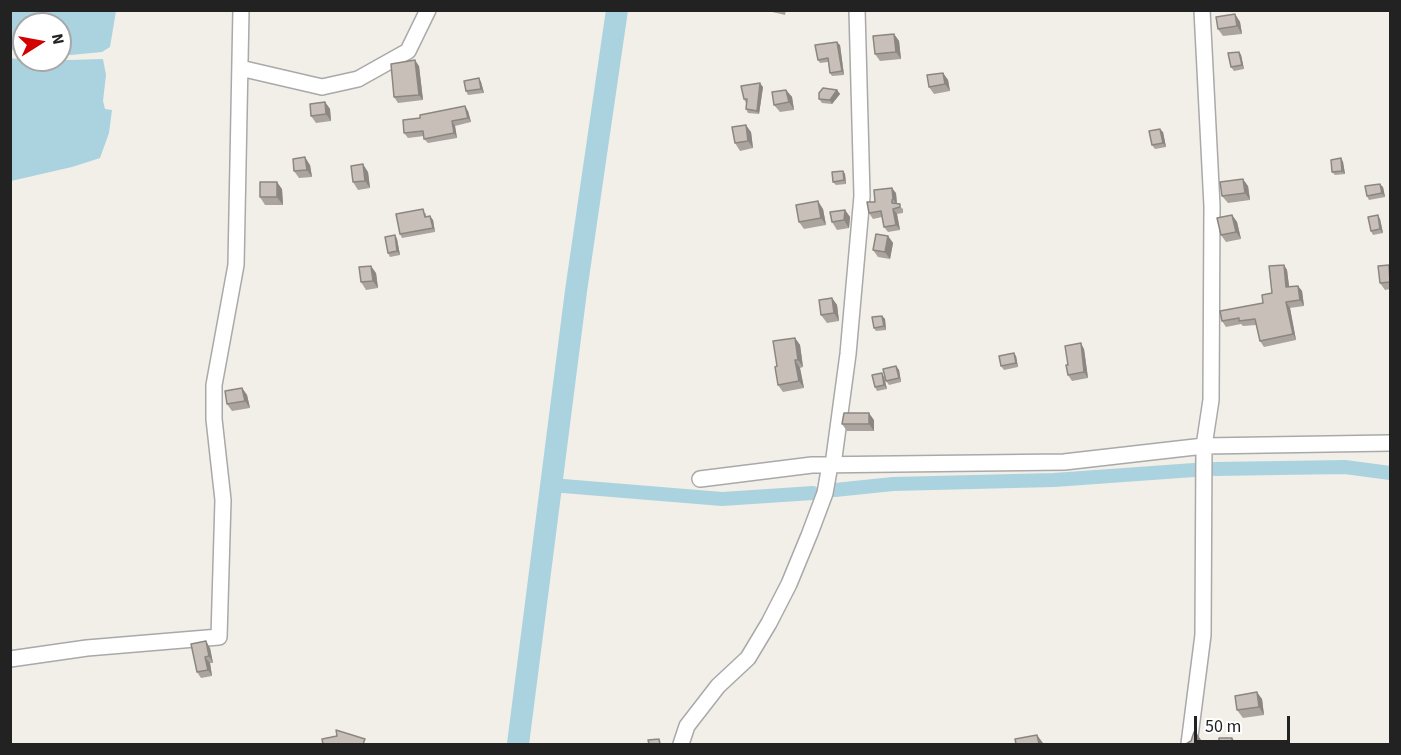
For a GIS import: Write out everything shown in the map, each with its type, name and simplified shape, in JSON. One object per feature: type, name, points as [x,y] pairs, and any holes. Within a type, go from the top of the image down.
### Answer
[{"type":"street","points":[[10,659],[87,648],[219,638],[223,500],[214,419],[214,385],[236,266],[241,10]]},
{"type":"street","points":[[240,68],[321,87],[358,79],[408,51],[428,10]]},
{"type":"street","points":[[681,744],[687,726],[718,686],[748,658],[769,623],[789,584],[825,493],[848,354],[862,196],[857,10]]},
{"type":"street","points":[[1189,744],[1203,635],[1204,446],[1211,400],[1212,206],[1202,10]]},
{"type":"street","points":[[700,479],[812,465],[1064,462],[1204,446],[1390,443]]},
{"type":"water","points":[[11,10],[116,10],[110,47],[102,52],[72,55],[72,12],[12,12],[11,50]]},
{"type":"water","points":[[10,58],[12,58],[12,72],[72,72],[72,60],[103,59],[106,75],[103,101],[105,109],[112,110],[109,133],[100,158],[11,181]]},
{"type":"building","points":[[1235,14],[1237,26],[1218,29],[1216,17]]},
{"type":"building","points":[[894,34],[896,52],[875,54],[873,36]]},
{"type":"building","points":[[837,42],[842,71],[830,73],[828,58],[818,60],[815,45]]},
{"type":"building","points":[[1239,52],[1242,65],[1231,67],[1228,53]]},
{"type":"building","points":[[415,60],[419,95],[394,97],[391,64]]},
{"type":"building","points":[[943,73],[945,84],[929,87],[927,75]]},
{"type":"building","points":[[479,78],[481,89],[466,91],[464,81]]},
{"type":"building","points":[[760,83],[757,111],[746,109],[747,99],[744,99],[741,86]]},
{"type":"building","points":[[823,88],[837,90],[830,100],[819,99],[819,93]]},
{"type":"building","points":[[786,90],[789,102],[774,105],[772,92]]},
{"type":"building","points":[[325,102],[326,114],[311,116],[310,104]]},
{"type":"building","points":[[465,106],[468,118],[452,121],[454,133],[424,139],[423,131],[404,133],[403,120]]},
{"type":"building","points":[[746,125],[748,141],[735,143],[732,127]]},
{"type":"building","points":[[1160,129],[1163,143],[1152,145],[1149,131]]},
{"type":"building","points":[[305,157],[307,170],[294,171],[293,159]]},
{"type":"building","points":[[1341,158],[1342,171],[1332,172],[1331,160]]},
{"type":"building","points":[[363,164],[365,181],[353,182],[351,166]]},
{"type":"building","points":[[843,171],[844,180],[833,182],[832,172]]},
{"type":"building","points":[[1243,179],[1245,193],[1222,196],[1220,182]]},
{"type":"building","points":[[260,182],[277,182],[277,197],[260,197]]},
{"type":"building","points":[[1380,184],[1382,193],[1367,196],[1365,186]]},
{"type":"building","points":[[892,188],[892,203],[900,204],[900,207],[893,209],[896,225],[884,227],[881,211],[869,213],[867,202],[875,202],[874,190]]},
{"type":"building","points":[[818,201],[821,218],[799,222],[796,205]]},
{"type":"building","points":[[423,209],[425,217],[430,216],[433,228],[400,234],[396,214]]},
{"type":"building","points":[[845,210],[844,220],[832,222],[830,212]]},
{"type":"building","points":[[1232,215],[1236,232],[1221,235],[1217,218]]},
{"type":"building","points":[[1378,215],[1380,229],[1371,231],[1368,217]]},
{"type":"building","points":[[876,234],[888,236],[885,252],[873,250]]},
{"type":"building","points":[[395,235],[397,251],[388,253],[385,237]]},
{"type":"building","points":[[1284,265],[1286,287],[1298,286],[1300,300],[1286,302],[1293,334],[1260,341],[1255,319],[1239,321],[1239,318],[1222,321],[1220,311],[1263,303],[1262,295],[1272,293],[1269,266]]},
{"type":"building","points":[[1389,265],[1390,282],[1380,283],[1378,266]]},
{"type":"building","points":[[371,266],[373,281],[361,282],[359,267]]},
{"type":"building","points":[[832,298],[834,313],[821,315],[819,300]]},
{"type":"building","points":[[882,316],[884,326],[874,328],[872,317]]},
{"type":"building","points":[[795,338],[798,360],[795,360],[799,381],[778,385],[773,341]]},
{"type":"building","points":[[1081,343],[1084,372],[1068,375],[1065,346]]},
{"type":"building","points":[[1014,353],[1016,363],[1001,366],[999,356]]},
{"type":"building","points":[[896,366],[899,378],[886,381],[883,369]]},
{"type":"building","points":[[882,373],[884,385],[875,387],[872,375]]},
{"type":"building","points":[[242,388],[245,401],[227,404],[225,391]]},
{"type":"building","points":[[844,413],[869,413],[869,424],[842,424]]},
{"type":"building","points":[[206,641],[209,656],[205,657],[208,670],[197,672],[191,644]]},
{"type":"building","points":[[1257,692],[1259,707],[1237,710],[1235,696]]},
{"type":"building","points":[[336,730],[365,739],[363,744],[323,744],[322,739],[337,736]]},
{"type":"building","points":[[1196,732],[1196,744],[1186,744],[1191,741]]},
{"type":"building","points":[[1037,735],[1039,744],[1016,744],[1015,739]]},
{"type":"building","points":[[1219,738],[1232,738],[1232,744],[1219,744]]},
{"type":"building","points":[[659,739],[660,744],[649,744],[648,740]]},
{"type":"waterway","points":[[518,744],[576,291],[617,10]]},
{"type":"waterway","points":[[1215,469],[1345,467],[1390,473]]},
{"type":"waterway","points":[[835,490],[893,484],[1054,480],[1194,470]]},
{"type":"waterway","points":[[551,485],[722,499],[813,493]]}]
